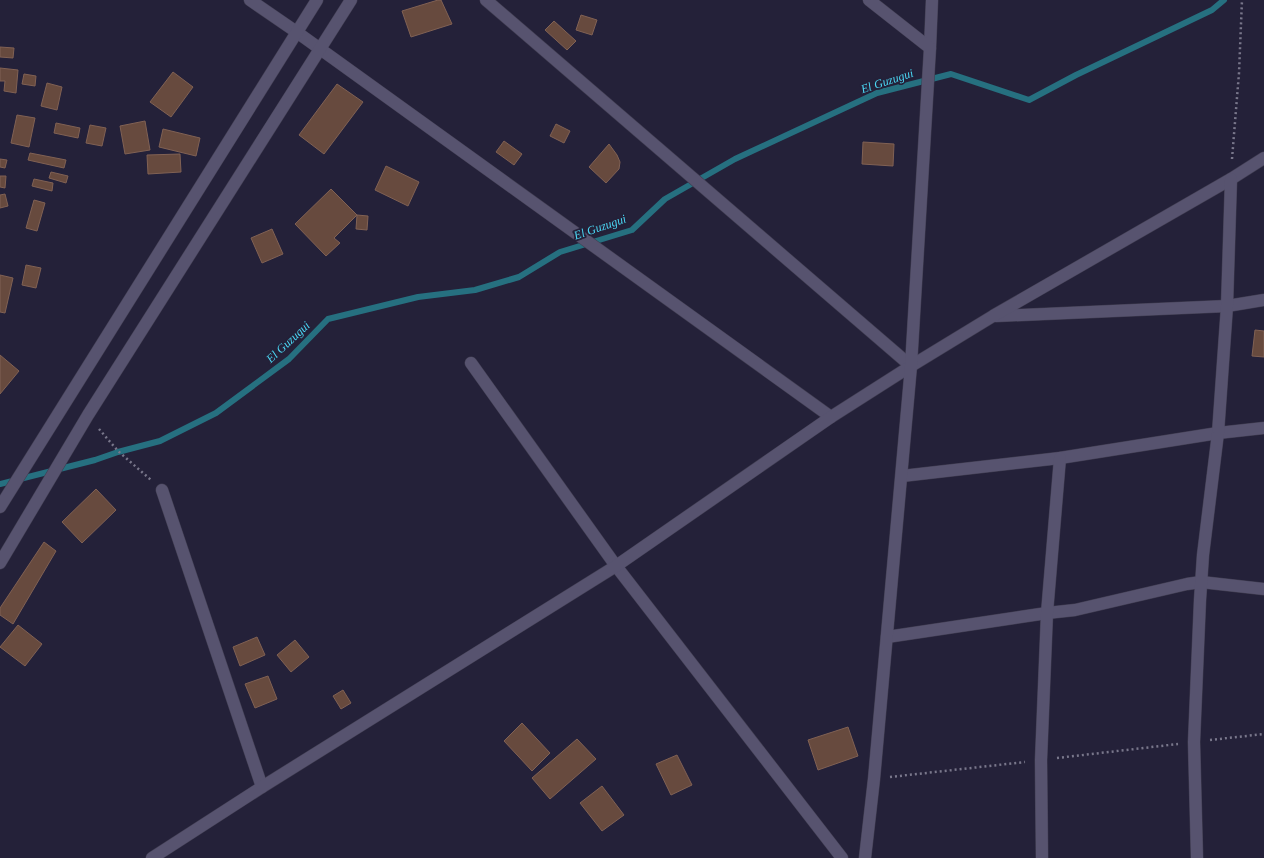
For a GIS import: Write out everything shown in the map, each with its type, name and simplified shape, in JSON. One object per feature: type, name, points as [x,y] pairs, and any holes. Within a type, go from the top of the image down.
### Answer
[{"type":"street","points":[[250,0],[831,417]]},
{"type":"street","points":[[0,507],[298,33],[317,0]]},
{"type":"street","points":[[0,563],[88,415],[321,50],[351,0]]},
{"type":"street","points":[[486,0],[911,366]]},
{"type":"street","points":[[869,0],[930,48]]},
{"type":"street","points":[[865,858],[874,779],[911,366],[932,0]]},
{"type":"street","points":[[152,858],[262,787],[616,566],[831,417],[911,366],[992,316],[1231,179],[1264,158]]},
{"type":"street","points":[[1198,858],[1194,742],[1201,582],[1218,434],[1227,306],[1231,179]]},
{"type":"street","points":[[992,316],[1227,306],[1264,300]]},
{"type":"street","points":[[471,363],[616,566],[842,858]]},
{"type":"street","points":[[902,476],[1060,458],[1264,428]]},
{"type":"street","points":[[1042,858],[1041,760],[1048,612],[1060,458]]},
{"type":"street","points":[[162,490],[262,787]]},
{"type":"street","points":[[887,637],[1048,612],[1075,610],[1171,587],[1201,582],[1264,589]]},
{"type":"path","points":[[1231,179],[1239,73],[1242,0]]},
{"type":"path","points":[[88,415],[118,451],[162,490]]},
{"type":"path","points":[[874,779],[1264,734]]},
{"type":"building","points":[[441,0],[452,24],[411,37],[402,11]]},
{"type":"building","points":[[581,15],[597,20],[592,35],[576,30]]},
{"type":"building","points":[[554,21],[576,41],[567,50],[545,30]]},
{"type":"building","points":[[0,47],[14,48],[13,58],[0,57]]},
{"type":"building","points":[[0,68],[18,70],[16,93],[4,91],[5,81],[0,81]]},
{"type":"building","points":[[173,72],[193,87],[171,117],[150,102]]},
{"type":"building","points":[[24,74],[36,76],[35,86],[22,84]]},
{"type":"building","points":[[47,83],[62,87],[57,110],[41,106]]},
{"type":"building","points":[[337,84],[363,102],[324,154],[299,135]]},
{"type":"building","points":[[17,115],[35,118],[29,147],[11,143]]},
{"type":"building","points":[[145,121],[150,150],[125,154],[120,126]]},
{"type":"building","points":[[56,123],[80,128],[78,138],[54,133]]},
{"type":"building","points":[[556,124],[570,131],[564,143],[550,136]]},
{"type":"building","points":[[90,125],[106,128],[102,146],[86,143]]},
{"type":"building","points":[[163,129],[200,138],[196,156],[159,147]]},
{"type":"building","points":[[504,141],[522,154],[514,165],[496,152]]},
{"type":"building","points":[[863,142],[894,144],[893,166],[862,164]]},
{"type":"building","points":[[609,144],[620,162],[619,169],[606,183],[589,167]]},
{"type":"building","points":[[30,153],[66,160],[64,168],[28,160]]},
{"type":"building","points":[[180,154],[181,172],[148,174],[147,155]]},
{"type":"building","points":[[0,159],[7,160],[5,168],[0,167]]},
{"type":"building","points":[[386,166],[419,182],[408,206],[375,190]]},
{"type":"building","points":[[51,172],[68,176],[66,183],[49,178]]},
{"type":"building","points":[[0,176],[6,176],[5,188],[0,187]]},
{"type":"building","points":[[34,179],[53,183],[52,191],[32,186]]},
{"type":"building","points":[[331,189],[357,215],[334,238],[340,243],[326,256],[295,224]]},
{"type":"building","points":[[5,194],[8,206],[0,208],[0,195]]},
{"type":"building","points":[[34,200],[45,203],[37,231],[26,228]]},
{"type":"building","points":[[357,215],[368,216],[367,230],[356,229]]},
{"type":"building","points":[[272,229],[283,254],[262,263],[251,238]]},
{"type":"building","points":[[26,265],[41,268],[36,288],[22,285]]},
{"type":"building","points":[[0,275],[13,278],[5,313],[0,312]]},
{"type":"building","points":[[1255,330],[1264,331],[1264,357],[1252,356]]},
{"type":"building","points":[[0,355],[19,371],[0,394]]},
{"type":"building","points":[[96,489],[116,510],[82,543],[62,522]]},
{"type":"building","points":[[44,542],[56,551],[13,624],[0,615],[0,608]]},
{"type":"building","points":[[18,625],[42,644],[25,666],[0,647]]},
{"type":"building","points":[[257,637],[265,655],[240,666],[233,647]]},
{"type":"building","points":[[295,640],[309,657],[291,672],[277,655]]},
{"type":"building","points":[[268,676],[277,699],[255,708],[245,684]]},
{"type":"building","points":[[343,690],[351,703],[341,709],[333,696]]},
{"type":"building","points":[[522,723],[550,753],[532,771],[504,741]]},
{"type":"building","points":[[848,727],[858,756],[818,770],[808,740]]},
{"type":"building","points":[[577,739],[596,759],[550,799],[532,778]]},
{"type":"building","points":[[677,755],[692,785],[671,795],[656,764]]},
{"type":"building","points":[[602,786],[624,815],[602,831],[580,803]]},
{"type":"waterway","name":"El Guzugui","points":[[0,484],[95,460],[118,452],[160,441],[216,413],[289,359],[328,319],[418,297],[475,290],[519,277],[560,252],[632,230],[665,199],[735,159],[877,93],[951,74],[1029,100],[1076,75],[1212,10],[1224,0]]}]
